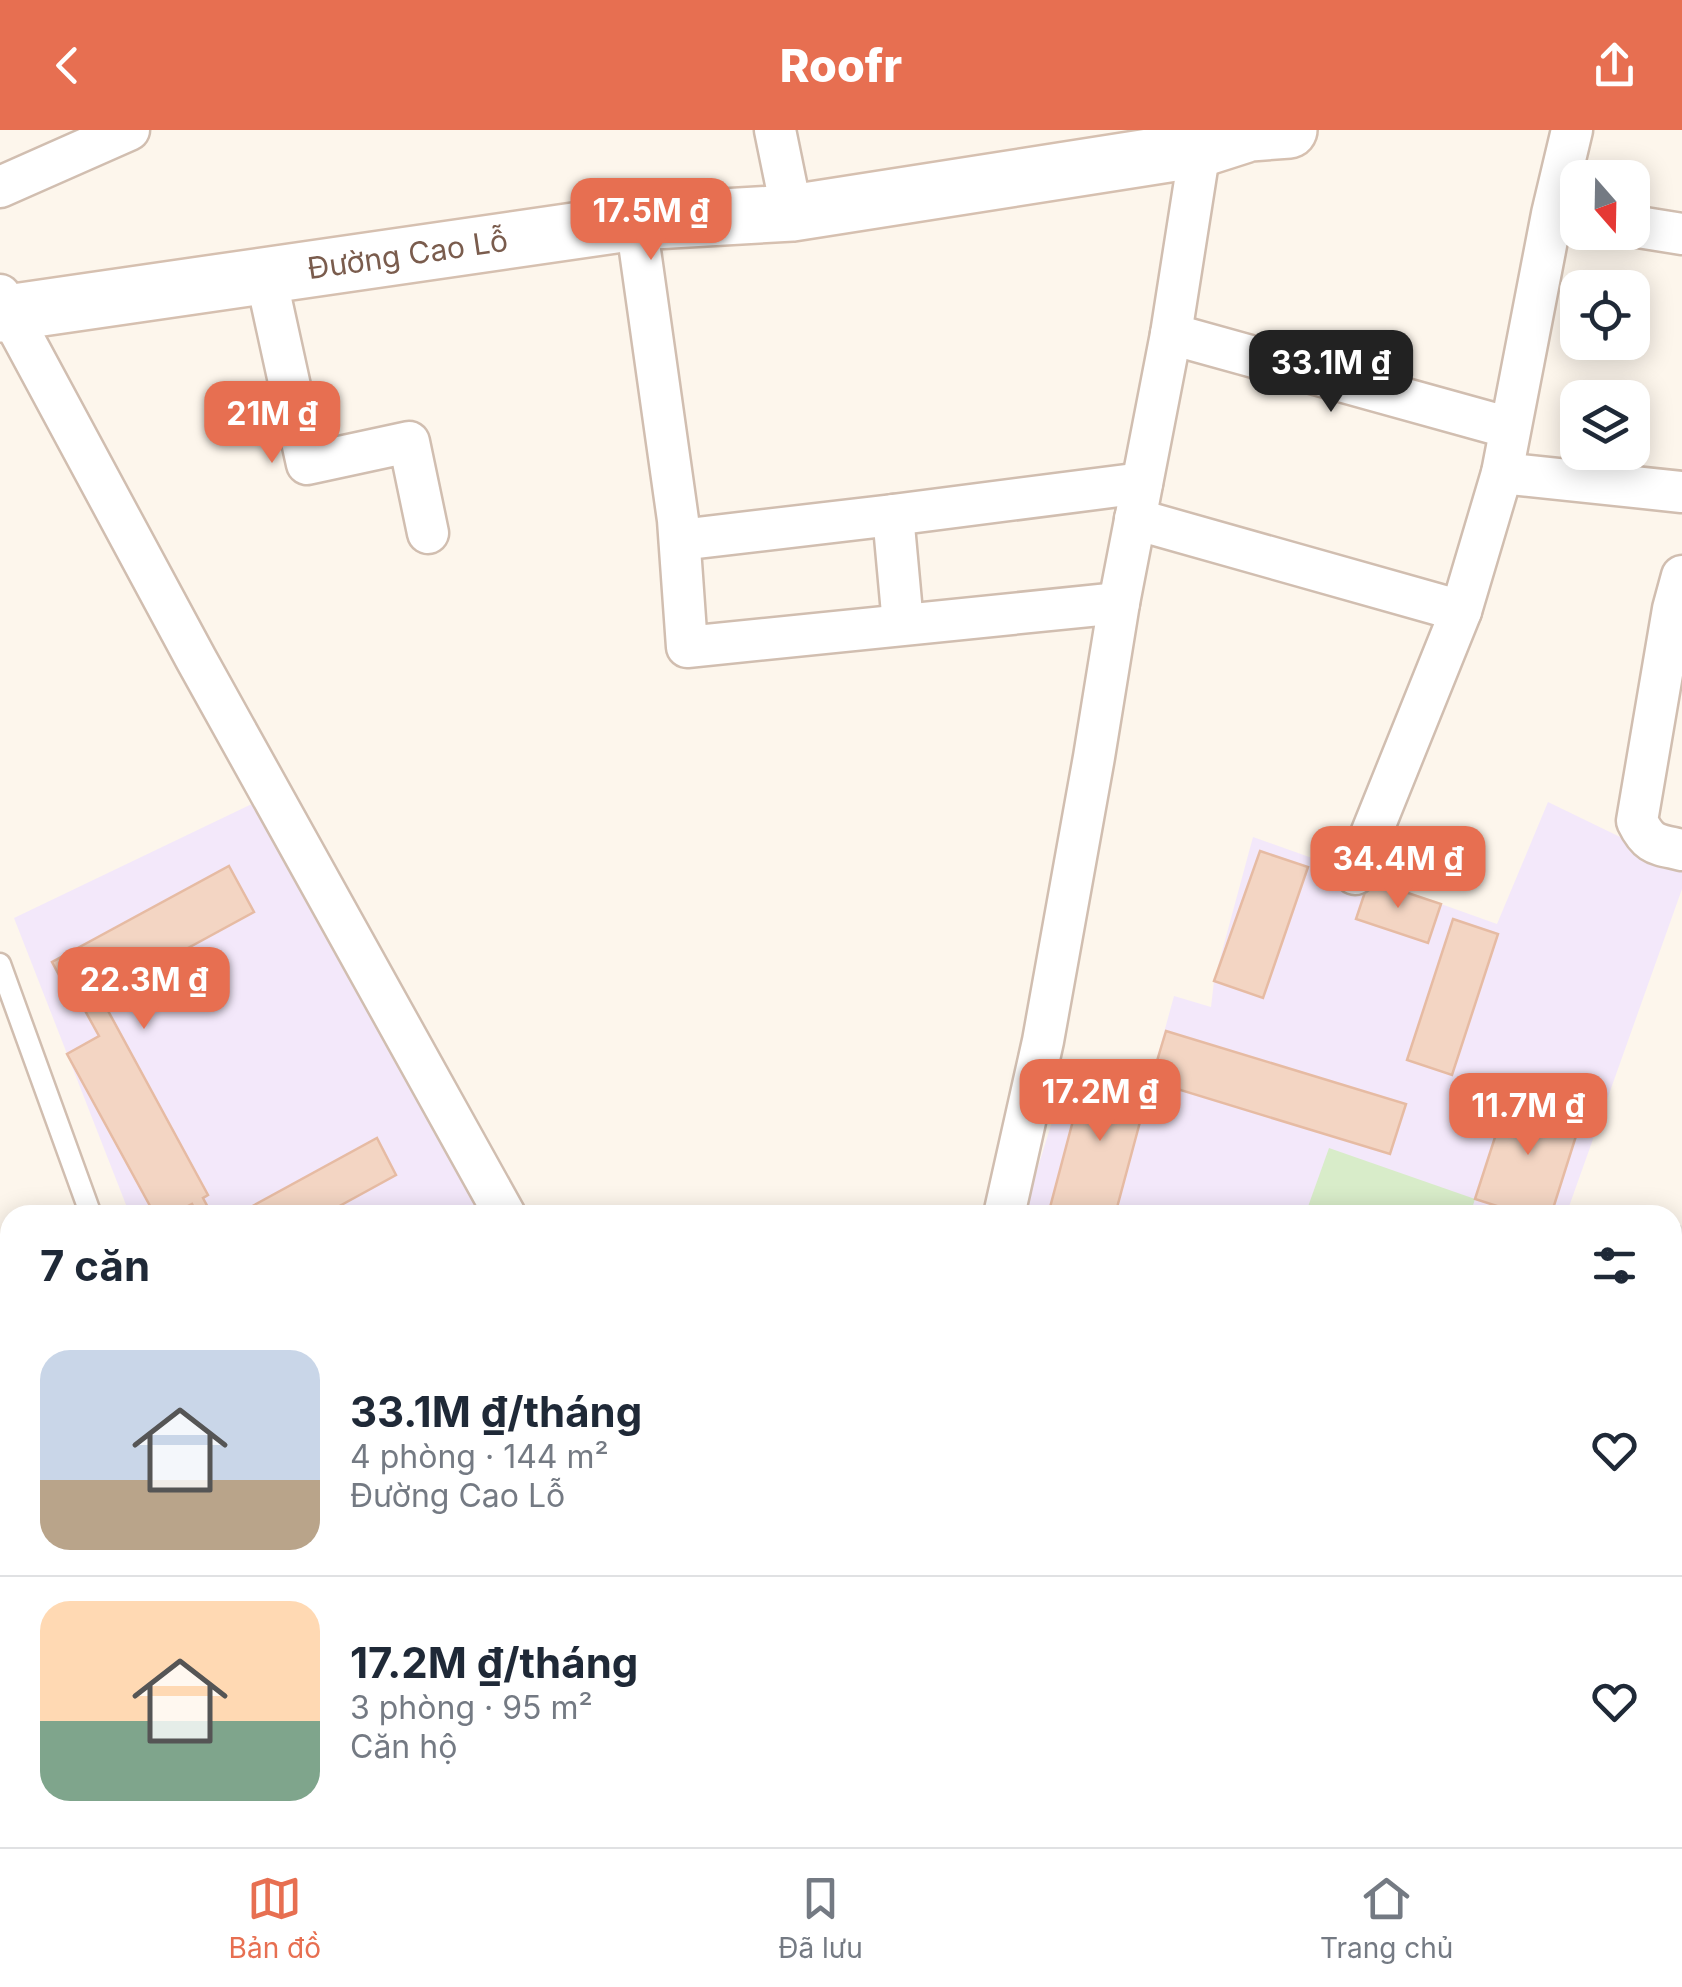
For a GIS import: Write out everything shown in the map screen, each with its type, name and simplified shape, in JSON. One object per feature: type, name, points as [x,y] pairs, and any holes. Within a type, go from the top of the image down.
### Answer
[{"type":"main road","name":"Đường Cao Lỗ","points":[[3,307],[266,276],[636,222],[792,213],[1247,135]]},
{"type":"street","points":[[0,187],[129,130]]},
{"type":"street","points":[[775,130],[792,213]]},
{"type":"street","points":[[1570,160],[1572,130]]},
{"type":"street","points":[[1006,1205],[1042,1041],[1171,334],[1247,135]]},
{"type":"street","points":[[636,222],[680,540],[688,647],[1119,603]]},
{"type":"street","points":[[1650,229],[1682,234]]},
{"type":"street","points":[[1355,874],[1461,611],[1502,473],[1560,235]]},
{"type":"street","points":[[266,276],[308,464],[409,442],[428,533]]},
{"type":"street","points":[[3,307],[499,1205]]},
{"type":"street","points":[[1171,334],[1510,428]]},
{"type":"street","points":[[1502,473],[1682,492]]},
{"type":"street","points":[[680,540],[894,515],[1138,501],[1461,611]]},
{"type":"street","points":[[894,515],[903,624]]},
{"type":"street","points":[[1682,576],[1673,609],[1638,822],[1645,838],[1682,850]]},
{"type":"lane","points":[[0,964],[87,1205]]},
{"type":"shaded area","points":[[256,802],[480,1205],[126,1205],[14,918]]},
{"type":"shaded area","points":[[1548,802],[1682,867],[1682,889],[1570,1205],[1026,1205],[1071,1061],[1151,1080],[1174,996],[1211,1007],[1214,981],[1253,837],[1497,924]]},
{"type":"green space","points":[[1329,1148],[1475,1199],[1473,1205],[1309,1205]]},
{"type":"building","points":[[1260,851],[1308,867],[1263,998],[1214,981]]},
{"type":"building","points":[[229,866],[254,912],[100,996],[208,1195],[203,1198],[207,1205],[150,1205],[67,1054],[99,1036],[83,1007],[78,1010],[52,962]]},
{"type":"building","points":[[1369,880],[1441,904],[1428,943],[1356,919]]},
{"type":"building","points":[[1453,919],[1498,934],[1452,1075],[1407,1060]]},
{"type":"building","points":[[1166,1031],[1406,1104],[1390,1154],[1151,1081]]},
{"type":"building","points":[[1088,1064],[1151,1081],[1118,1205],[1051,1205]]},
{"type":"building","points":[[1509,1094],[1582,1117],[1554,1205],[1494,1205],[1475,1199]]},
{"type":"building","points":[[377,1138],[396,1175],[341,1205],[254,1205]]}]
